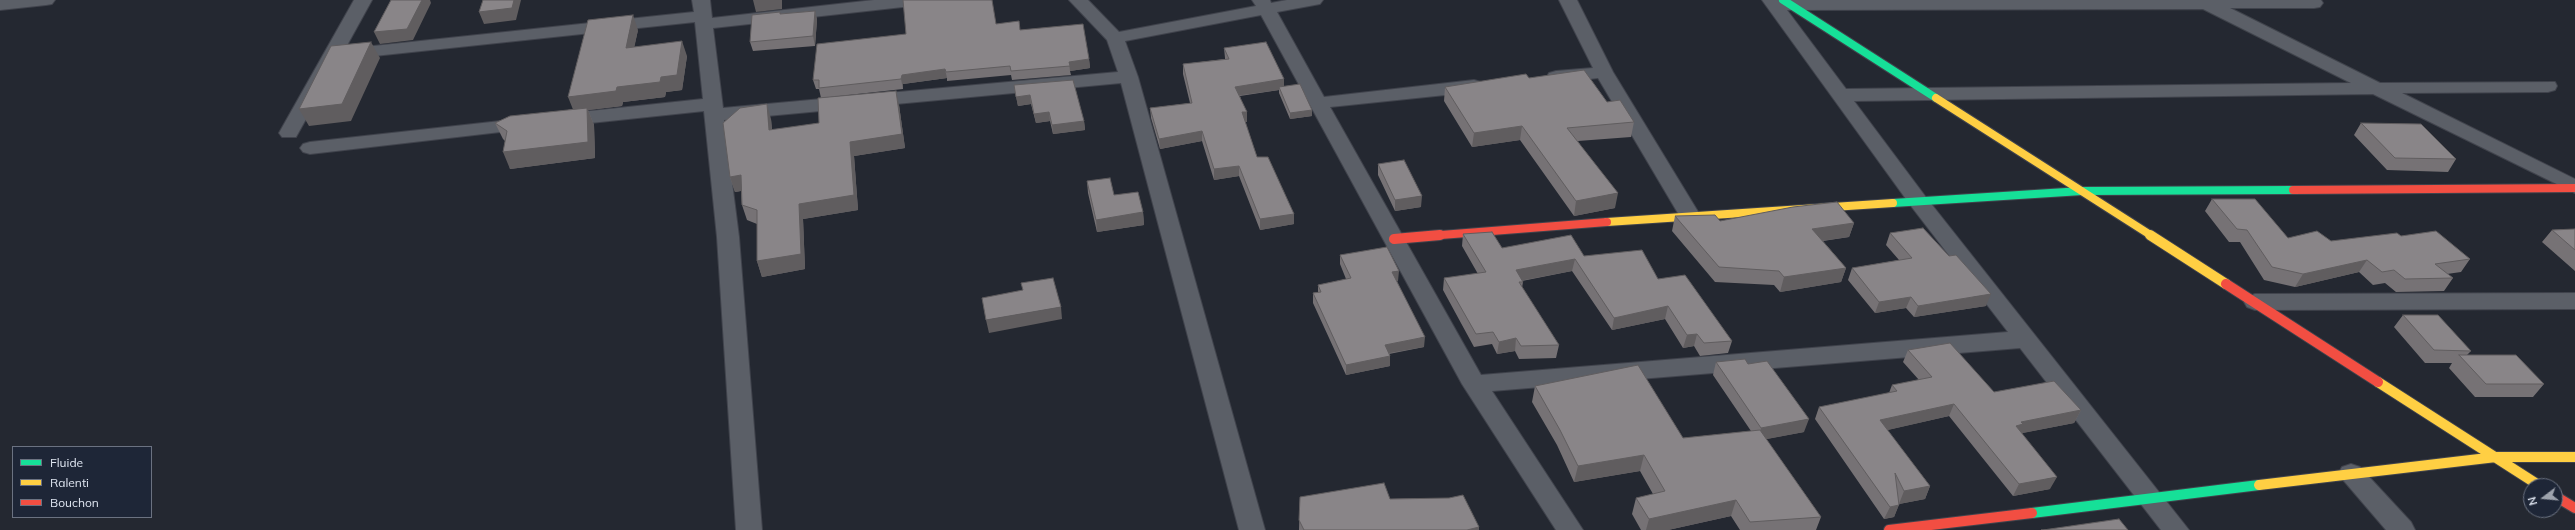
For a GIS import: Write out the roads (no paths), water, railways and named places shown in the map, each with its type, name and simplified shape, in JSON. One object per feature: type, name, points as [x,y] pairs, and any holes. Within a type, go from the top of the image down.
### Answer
[{"type":"street","points":[[0,5],[46,0]]},
{"type":"street","points":[[289,133],[363,0]]},
{"type":"street","points":[[332,56],[702,13],[921,0]]},
{"type":"street","points":[[1078,0],[1114,38],[1129,77],[1252,530]]},
{"type":"street","points":[[1114,38],[1263,4],[1314,0]]},
{"type":"street","points":[[1568,0],[1604,72],[1690,215]]},
{"type":"street","points":[[1779,2],[2314,3]]},
{"type":"street","points":[[1779,2],[1929,94],[2082,191],[2527,478]]},
{"type":"street","points":[[1779,2],[1841,95],[1918,200],[2176,530]]},
{"type":"street","points":[[2202,2],[2575,187]]},
{"type":"street","points":[[1263,4],[1474,384],[1570,530]]},
{"type":"street","points":[[702,13],[728,237],[749,530]]},
{"type":"street","points":[[1541,79],[1604,72]]},
{"type":"street","points":[[310,148],[713,109],[1129,77]]},
{"type":"street","points":[[1318,103],[1493,84]]},
{"type":"street","points":[[1841,95],[2548,86]]},
{"type":"street","points":[[1394,239],[1690,215],[2082,191],[2575,187]]},
{"type":"street","points":[[2254,302],[2575,301]]},
{"type":"street","points":[[1474,384],[2027,339]]},
{"type":"street","points":[[1889,530],[2153,500],[2350,474],[2496,458],[2575,456]]},
{"type":"street","points":[[2350,474],[2402,530]]},
{"type":"street","points":[[2563,501],[2575,508]]}]
